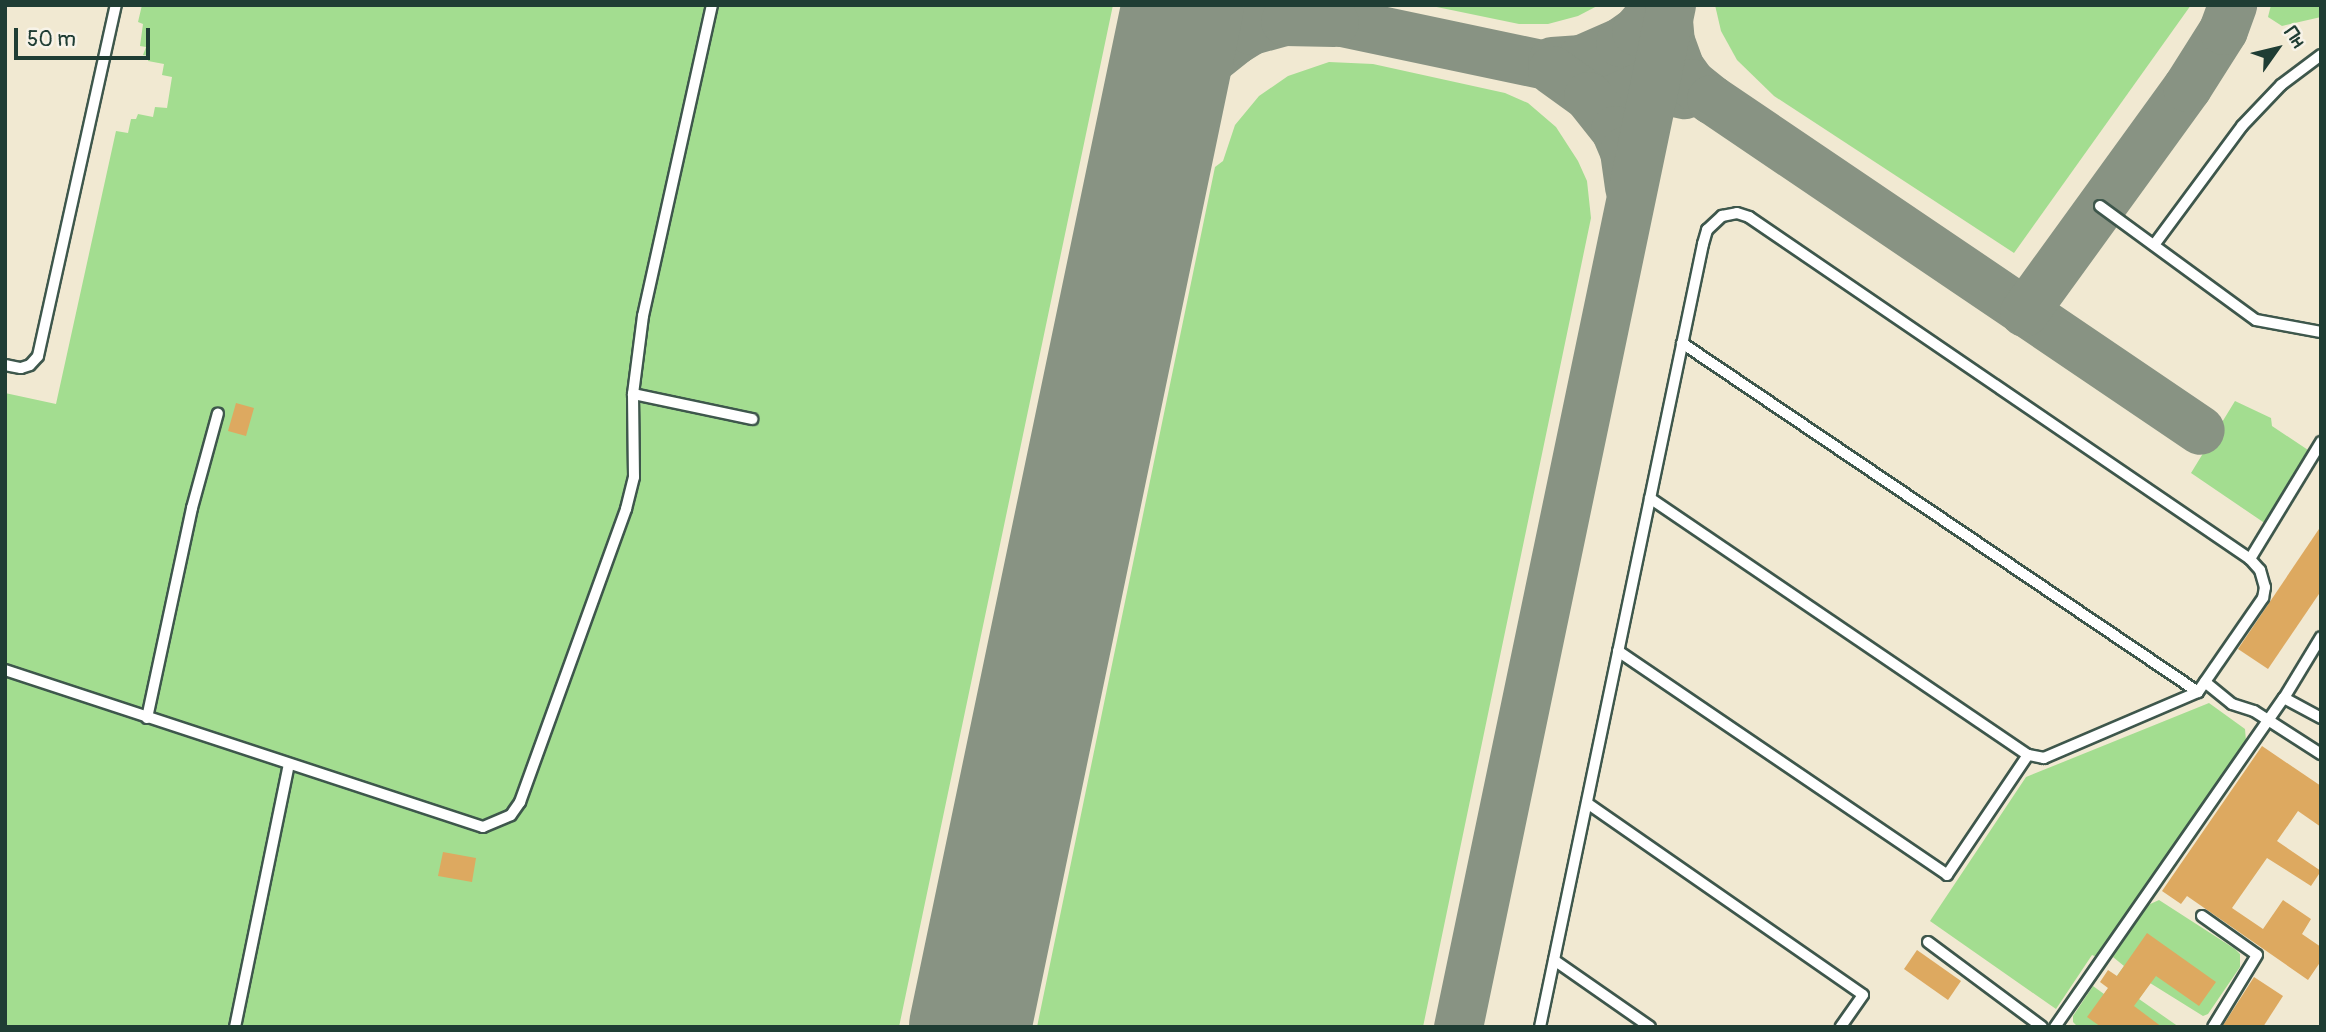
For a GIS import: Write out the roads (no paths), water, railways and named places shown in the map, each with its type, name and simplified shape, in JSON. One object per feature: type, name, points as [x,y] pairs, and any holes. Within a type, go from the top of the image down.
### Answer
[{"type":"lane","points":[[5,365],[20,368],[30,365],[38,356],[116,5]]},
{"type":"lane","points":[[5,670],[483,827],[511,816],[520,802],[626,509],[634,477],[634,394],[643,316],[712,5]]},
{"type":"lane","points":[[2154,245],[2242,126],[2281,85],[2321,55]]},
{"type":"lane","points":[[2100,206],[2256,320],[2321,332]]},
{"type":"lane","points":[[1540,1027],[1682,343],[1707,230],[1716,220],[1730,214],[1749,217],[2250,559],[2264,577],[2263,598],[2198,692],[2044,758],[2028,755],[1650,498]]},
{"type":"lane","points":[[1682,343],[2198,692]]},
{"type":"lane","points":[[634,394],[752,419]]},
{"type":"lane","points":[[147,718],[192,508],[218,413]]},
{"type":"lane","points":[[2250,559],[2321,442]]},
{"type":"lane","points":[[2055,1027],[2269,720],[2321,637]]},
{"type":"lane","points":[[1618,651],[1947,875],[2028,755]]},
{"type":"lane","points":[[2205,682],[2232,704],[2269,720],[2321,754]]},
{"type":"lane","points":[[2284,698],[2321,718]]},
{"type":"lane","points":[[235,1027],[289,765]]},
{"type":"lane","points":[[1587,803],[1863,995],[1841,1027]]},
{"type":"lane","points":[[2202,916],[2257,955],[2213,1027]]},
{"type":"lane","points":[[1928,942],[2042,1027]]},
{"type":"lane","points":[[1554,960],[1650,1027]]}]
